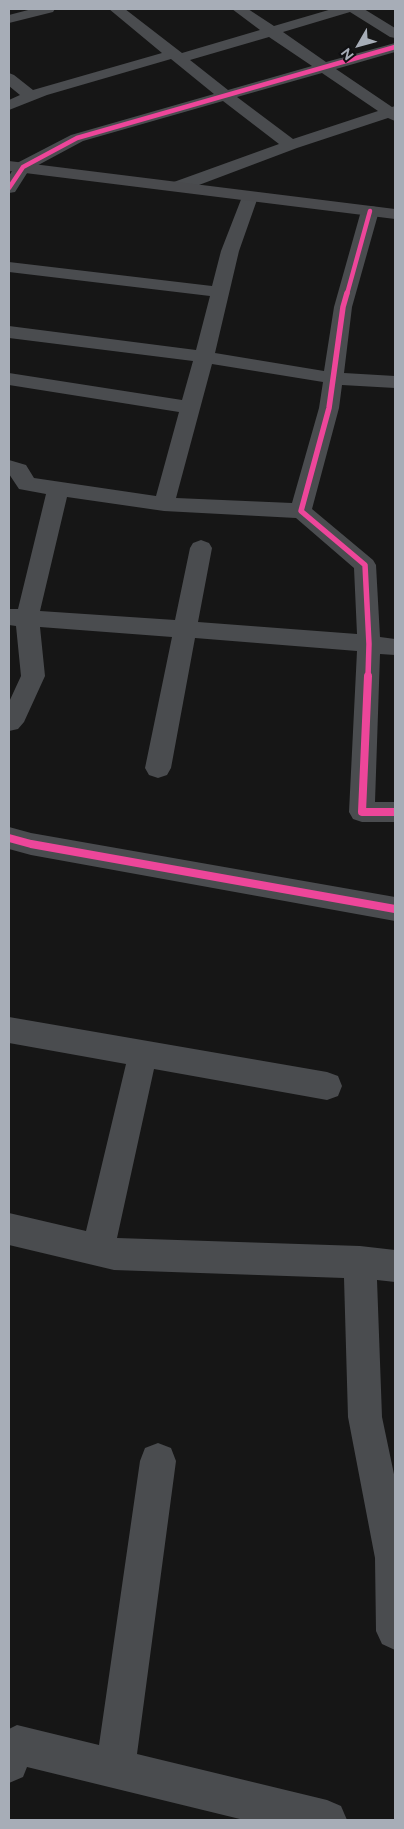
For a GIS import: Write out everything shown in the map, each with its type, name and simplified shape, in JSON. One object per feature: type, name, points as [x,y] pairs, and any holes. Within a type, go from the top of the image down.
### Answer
[{"type":"street","points":[[9,19],[48,9]]},
{"type":"street","points":[[116,9],[225,96],[291,145]]},
{"type":"street","points":[[239,9],[394,113]]},
{"type":"street","points":[[9,105],[30,96],[272,31],[346,9]]},
{"type":"street","points":[[355,9],[395,34]]},
{"type":"street","points":[[9,188],[16,166],[77,138],[395,47]]},
{"type":"street","points":[[9,78],[30,96]]},
{"type":"street","points":[[177,187],[291,145],[394,113]]},
{"type":"street","points":[[16,166],[395,214]]},
{"type":"street","points":[[164,504],[204,357],[230,251],[250,197]]},
{"type":"street","points":[[301,511],[329,408],[343,307],[370,211]]},
{"type":"street","points":[[9,267],[220,292]]},
{"type":"street","points":[[9,332],[204,357],[333,378],[395,382]]},
{"type":"street","points":[[9,379],[190,407]]},
{"type":"street","points":[[9,467],[19,470],[26,484],[164,504],[301,511],[365,565],[369,644],[362,812],[395,812]]},
{"type":"street","points":[[9,722],[15,715],[33,676],[18,618],[58,488]]},
{"type":"street","points":[[158,768],[201,548]]},
{"type":"street","points":[[18,618],[336,640],[395,647]]},
{"type":"street","points":[[9,838],[31,844],[395,909]]},
{"type":"street","points":[[9,1030],[327,1086]]},
{"type":"street","points":[[98,1250],[143,1054]]},
{"type":"street","points":[[9,1229],[114,1254],[360,1262],[395,1266]]},
{"type":"street","points":[[360,1262],[365,1417],[393,1558],[395,1631]]},
{"type":"street","points":[[115,1769],[158,1461]]},
{"type":"street","points":[[9,1763],[18,1745],[319,1819]]},
{"type":"cycle path","points":[[9,188],[23,167],[77,138],[395,47]]},
{"type":"cycle path","points":[[370,211],[343,307],[329,408],[301,511],[365,565],[369,644],[362,812],[395,812]]},
{"type":"cycle path","points":[[9,838],[31,844],[395,909]]}]
